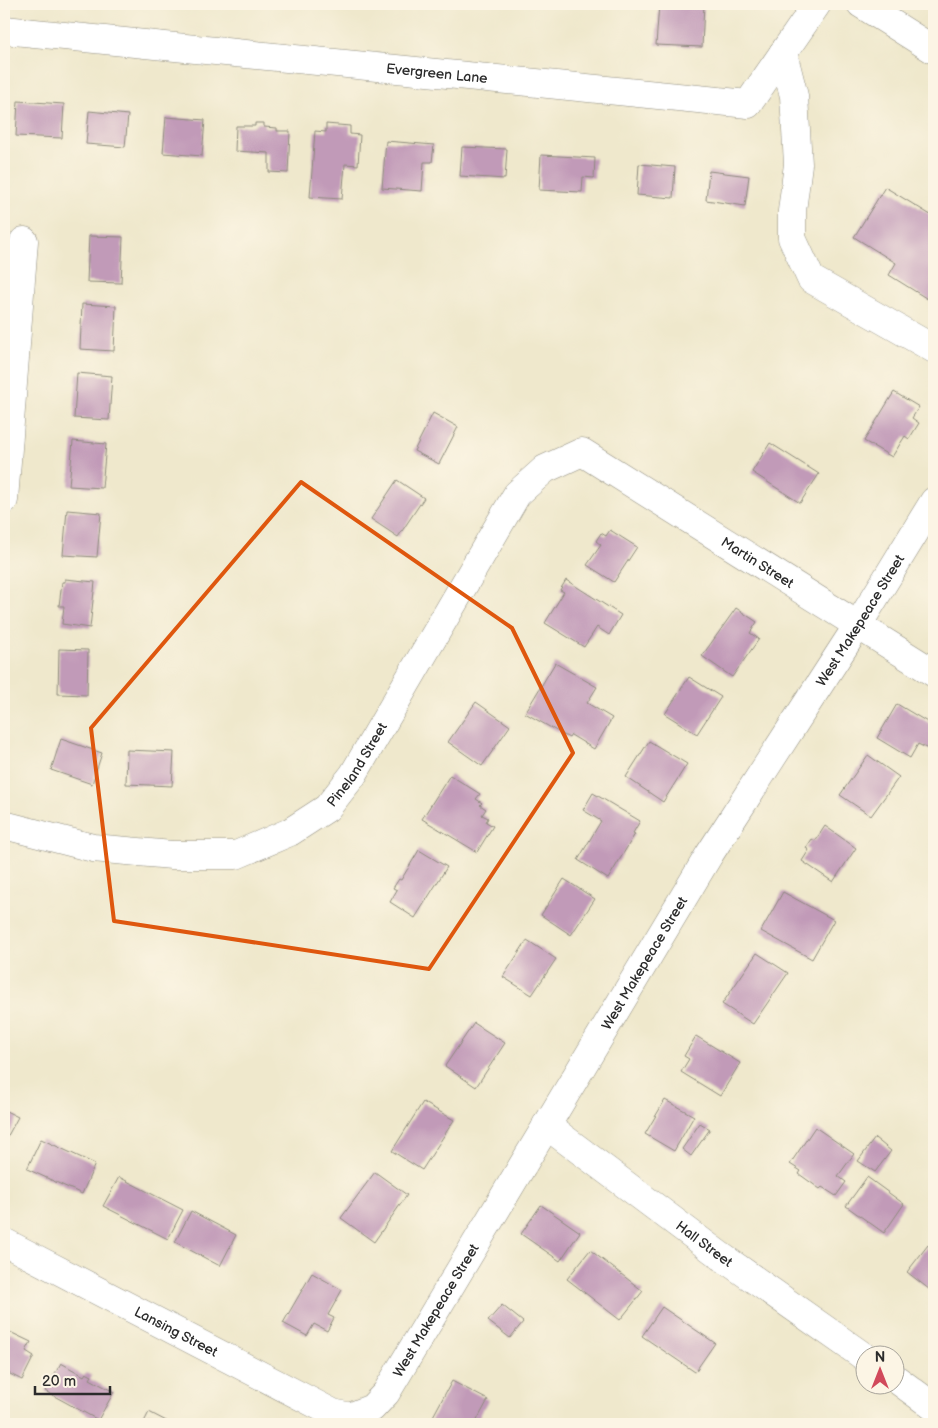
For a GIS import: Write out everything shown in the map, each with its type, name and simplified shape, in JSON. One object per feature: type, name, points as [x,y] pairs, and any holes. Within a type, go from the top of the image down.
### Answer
[{"type":"street","name":"Evergreen Lane","points":[[4,30],[748,104],[818,4]]},
{"type":"street","points":[[861,4],[934,50]]},
{"type":"street","points":[[783,53],[794,96],[798,164],[792,210],[792,238],[810,279],[934,349]]},
{"type":"street","points":[[4,500],[24,241]]},
{"type":"street","name":"Martin Street","points":[[582,452],[934,673]]},
{"type":"street","name":"Pineland Street","points":[[4,825],[93,848],[172,855],[236,855],[290,832],[327,808],[353,775],[517,494],[545,469],[582,452]]},
{"type":"street","name":"West Makepeace Street","points":[[350,1417],[372,1408],[386,1393],[709,855],[858,625],[934,501]]},
{"type":"street","name":"Hall Street","points":[[546,1126],[718,1254],[856,1351]]},
{"type":"street","name":"Lansing Street","points":[[4,1242],[333,1413],[350,1417]]},
{"type":"street","points":[[906,1387],[934,1407]]},
{"type":"highlighted area","points":[[301,482],[512,628],[573,753],[429,969],[114,921],[91,728]]},
{"type":"building","points":[[659,4],[704,4],[702,47],[656,45]]},
{"type":"building","points":[[18,101],[64,104],[62,138],[16,136]]},
{"type":"building","points":[[89,111],[128,115],[125,147],[86,144]]},
{"type":"building","points":[[166,117],[205,120],[202,156],[163,153]]},
{"type":"building","points":[[255,123],[264,123],[264,127],[277,128],[277,131],[290,131],[288,173],[269,172],[269,153],[235,151],[236,126],[255,126]]},
{"type":"building","points":[[326,124],[350,126],[350,134],[360,135],[358,165],[345,164],[342,199],[310,197],[315,131],[326,132]]},
{"type":"building","points":[[386,141],[434,145],[432,162],[424,162],[422,191],[382,188]]},
{"type":"building","points":[[462,147],[507,149],[505,179],[460,176]]},
{"type":"building","points":[[541,155],[595,158],[594,178],[583,177],[582,192],[539,190]]},
{"type":"building","points":[[639,164],[675,167],[673,198],[637,195]]},
{"type":"building","points":[[709,171],[749,176],[745,206],[706,200]]},
{"type":"building","points":[[885,187],[934,217],[934,303],[889,275],[896,263],[854,237]]},
{"type":"building","points":[[89,236],[123,237],[121,283],[87,282]]},
{"type":"building","points":[[82,304],[116,306],[114,351],[80,349]]},
{"type":"building","points":[[77,373],[112,376],[109,420],[74,418]]},
{"type":"building","points":[[894,392],[919,407],[912,418],[919,423],[909,439],[905,436],[892,457],[864,441]]},
{"type":"building","points":[[433,413],[458,427],[439,464],[414,451]]},
{"type":"building","points":[[73,441],[106,444],[102,488],[69,486]]},
{"type":"building","points":[[770,443],[819,474],[800,503],[752,472]]},
{"type":"building","points":[[397,480],[424,498],[398,537],[371,519]]},
{"type":"building","points":[[67,510],[101,513],[97,557],[63,555]]},
{"type":"building","points":[[610,530],[637,547],[614,582],[587,565],[601,545],[596,541],[601,533],[606,536]]},
{"type":"building","points":[[65,579],[95,582],[90,628],[62,624],[64,606],[59,606],[62,582],[65,582]]},
{"type":"building","points":[[566,580],[621,615],[609,635],[597,627],[584,647],[545,623],[564,592],[560,590]]},
{"type":"building","points":[[736,608],[757,622],[750,633],[759,639],[732,677],[702,656]]},
{"type":"building","points":[[59,649],[88,650],[87,695],[58,694]]},
{"type":"building","points":[[555,663],[597,687],[587,703],[612,718],[594,749],[571,735],[569,738],[525,713]]},
{"type":"building","points":[[689,677],[721,697],[697,734],[665,714]]},
{"type":"building","points":[[476,702],[510,726],[482,766],[448,742]]},
{"type":"building","points":[[897,704],[934,726],[934,748],[932,751],[918,744],[910,758],[877,738]]},
{"type":"building","points":[[61,739],[102,753],[92,784],[51,770]]},
{"type":"building","points":[[649,741],[687,764],[663,802],[626,777]]},
{"type":"building","points":[[127,750],[174,752],[172,786],[126,784]]},
{"type":"building","points":[[868,755],[899,777],[871,816],[840,795]]},
{"type":"building","points":[[450,775],[480,794],[476,799],[486,809],[482,815],[488,818],[486,822],[493,826],[477,852],[422,819]]},
{"type":"building","points":[[593,793],[640,821],[633,833],[635,834],[608,879],[578,860],[601,821],[583,810]]},
{"type":"building","points":[[825,826],[856,848],[833,882],[802,861],[809,850],[806,848],[812,839],[815,841]]},
{"type":"building","points":[[419,850],[447,867],[415,918],[390,902],[397,890],[393,888],[399,879],[401,880]]},
{"type":"building","points":[[564,879],[595,899],[571,935],[541,915]]},
{"type":"building","points":[[783,892],[834,920],[812,959],[761,931]]},
{"type":"building","points":[[527,940],[556,959],[532,995],[503,977]]},
{"type":"building","points":[[757,953],[788,973],[753,1024],[722,1004]]},
{"type":"building","points":[[474,1023],[505,1043],[476,1087],[445,1066]]},
{"type":"building","points":[[696,1036],[740,1063],[720,1096],[681,1072],[689,1059],[684,1056]]},
{"type":"building","points":[[665,1100],[694,1116],[674,1151],[645,1134]]},
{"type":"building","points":[[423,1102],[454,1120],[422,1170],[392,1151]]},
{"type":"building","points":[[4,1110],[18,1117],[4,1143]]},
{"type":"building","points":[[700,1123],[710,1129],[691,1156],[682,1149]]},
{"type":"building","points":[[815,1127],[854,1154],[838,1176],[846,1182],[836,1196],[822,1187],[820,1189],[799,1174],[801,1171],[790,1164]]},
{"type":"building","points":[[875,1138],[891,1151],[875,1172],[858,1161]]},
{"type":"building","points":[[41,1139],[95,1164],[82,1194],[27,1169]]},
{"type":"building","points":[[375,1172],[407,1195],[374,1242],[341,1218]]},
{"type":"building","points":[[119,1177],[183,1210],[168,1239],[103,1206]]},
{"type":"building","points":[[867,1177],[904,1204],[884,1233],[846,1206]]},
{"type":"building","points":[[541,1205],[580,1232],[560,1261],[521,1234]]},
{"type":"building","points":[[191,1211],[236,1235],[220,1266],[175,1242]]},
{"type":"building","points":[[928,1245],[934,1250],[934,1293],[907,1272]]},
{"type":"building","points":[[590,1250],[643,1291],[620,1320],[567,1279]]},
{"type":"building","points":[[312,1273],[342,1290],[328,1315],[334,1318],[327,1331],[314,1324],[307,1336],[283,1323]]},
{"type":"building","points":[[502,1305],[523,1322],[510,1338],[488,1321]]},
{"type":"building","points":[[662,1307],[715,1343],[695,1372],[642,1336]]},
{"type":"building","points":[[10,1332],[31,1342],[26,1351],[34,1356],[22,1380],[4,1371],[4,1336],[7,1337]]},
{"type":"building","points":[[61,1363],[84,1376],[86,1373],[92,1376],[90,1379],[114,1392],[98,1420],[45,1391]]},
{"type":"building","points":[[452,1381],[488,1400],[475,1424],[435,1424],[430,1422]]},
{"type":"building","points":[[149,1412],[172,1424],[143,1424]]}]
